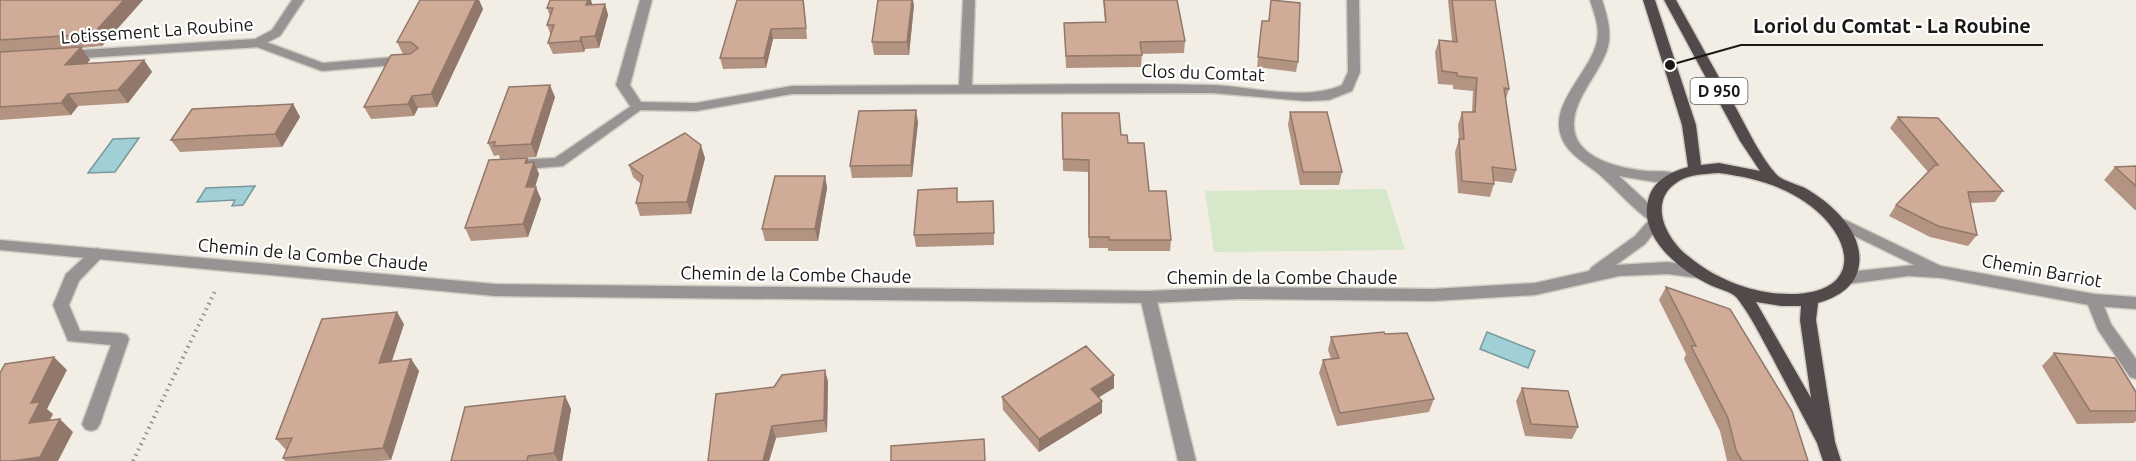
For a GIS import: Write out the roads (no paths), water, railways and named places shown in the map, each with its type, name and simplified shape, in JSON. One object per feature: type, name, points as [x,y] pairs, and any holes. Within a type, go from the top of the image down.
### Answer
[{"type":"main road","name":"D 950","points":[[1649,0],[1689,125],[1695,170]]},
{"type":"main road","name":"D 950","points":[[1670,0],[1737,124],[1772,179]]},
{"type":"main road","points":[[1719,168],[1772,179],[1797,190],[1819,205],[1837,221],[1853,251],[1853,265],[1848,278],[1839,288],[1810,299],[1788,300],[1741,292],[1698,272],[1670,248],[1654,220],[1657,194],[1673,177],[1695,170],[1719,168]]},
{"type":"main road","points":[[1741,292],[1759,318],[1826,442]]},
{"type":"main road","points":[[1810,299],[1808,320],[1826,442],[1832,461]]},
{"type":"street","name":"Lotissement La Roubine","points":[[47,56],[258,43],[276,33],[298,0]]},
{"type":"street","points":[[497,166],[558,163],[638,106],[624,85],[646,0]]},
{"type":"street","points":[[965,90],[969,0]]},
{"type":"street","name":"Clos du Comtat","points":[[638,106],[696,107],[792,90],[1212,89],[1306,97],[1329,96],[1347,88],[1354,72],[1353,0]]},
{"type":"street","points":[[1596,0],[1605,37],[1600,57],[1571,101],[1564,120],[1568,138],[1580,154],[1597,164],[1627,174],[1652,178],[1673,177]]},
{"type":"street","points":[[258,43],[322,67],[416,60]]},
{"type":"street","points":[[1597,164],[1654,220]]},
{"type":"street","name":"Chemin de la Combe Chaude","points":[[1593,274],[1640,240],[1654,220]]},
{"type":"street","name":"Chemin Barriot","points":[[1837,221],[1942,272]]},
{"type":"street","name":"Chemin de la Combe Chaude","points":[[0,245],[495,290],[1148,297],[1239,294],[1433,295],[1534,289],[1593,274],[1649,268],[1698,272]]},
{"type":"street","points":[[91,424],[121,339],[74,337],[61,305],[72,278],[97,254]]},
{"type":"street","name":"Chemin Barriot","points":[[1848,278],[1908,270],[1942,272],[2094,300],[2136,303]]},
{"type":"street","points":[[1148,297],[1187,461]]},
{"type":"street","points":[[2094,300],[2104,326],[2136,372]]},
{"type":"water","points":[[139,138],[115,172],[88,173],[113,139]]},
{"type":"water","points":[[255,186],[243,205],[232,206],[235,200],[197,202],[206,188]]},
{"type":"water","points":[[1487,332],[1535,351],[1528,368],[1480,349]]},
{"type":"place","name":"Loriol du Comtat - La Roubine","points":[[1670,65]]}]
